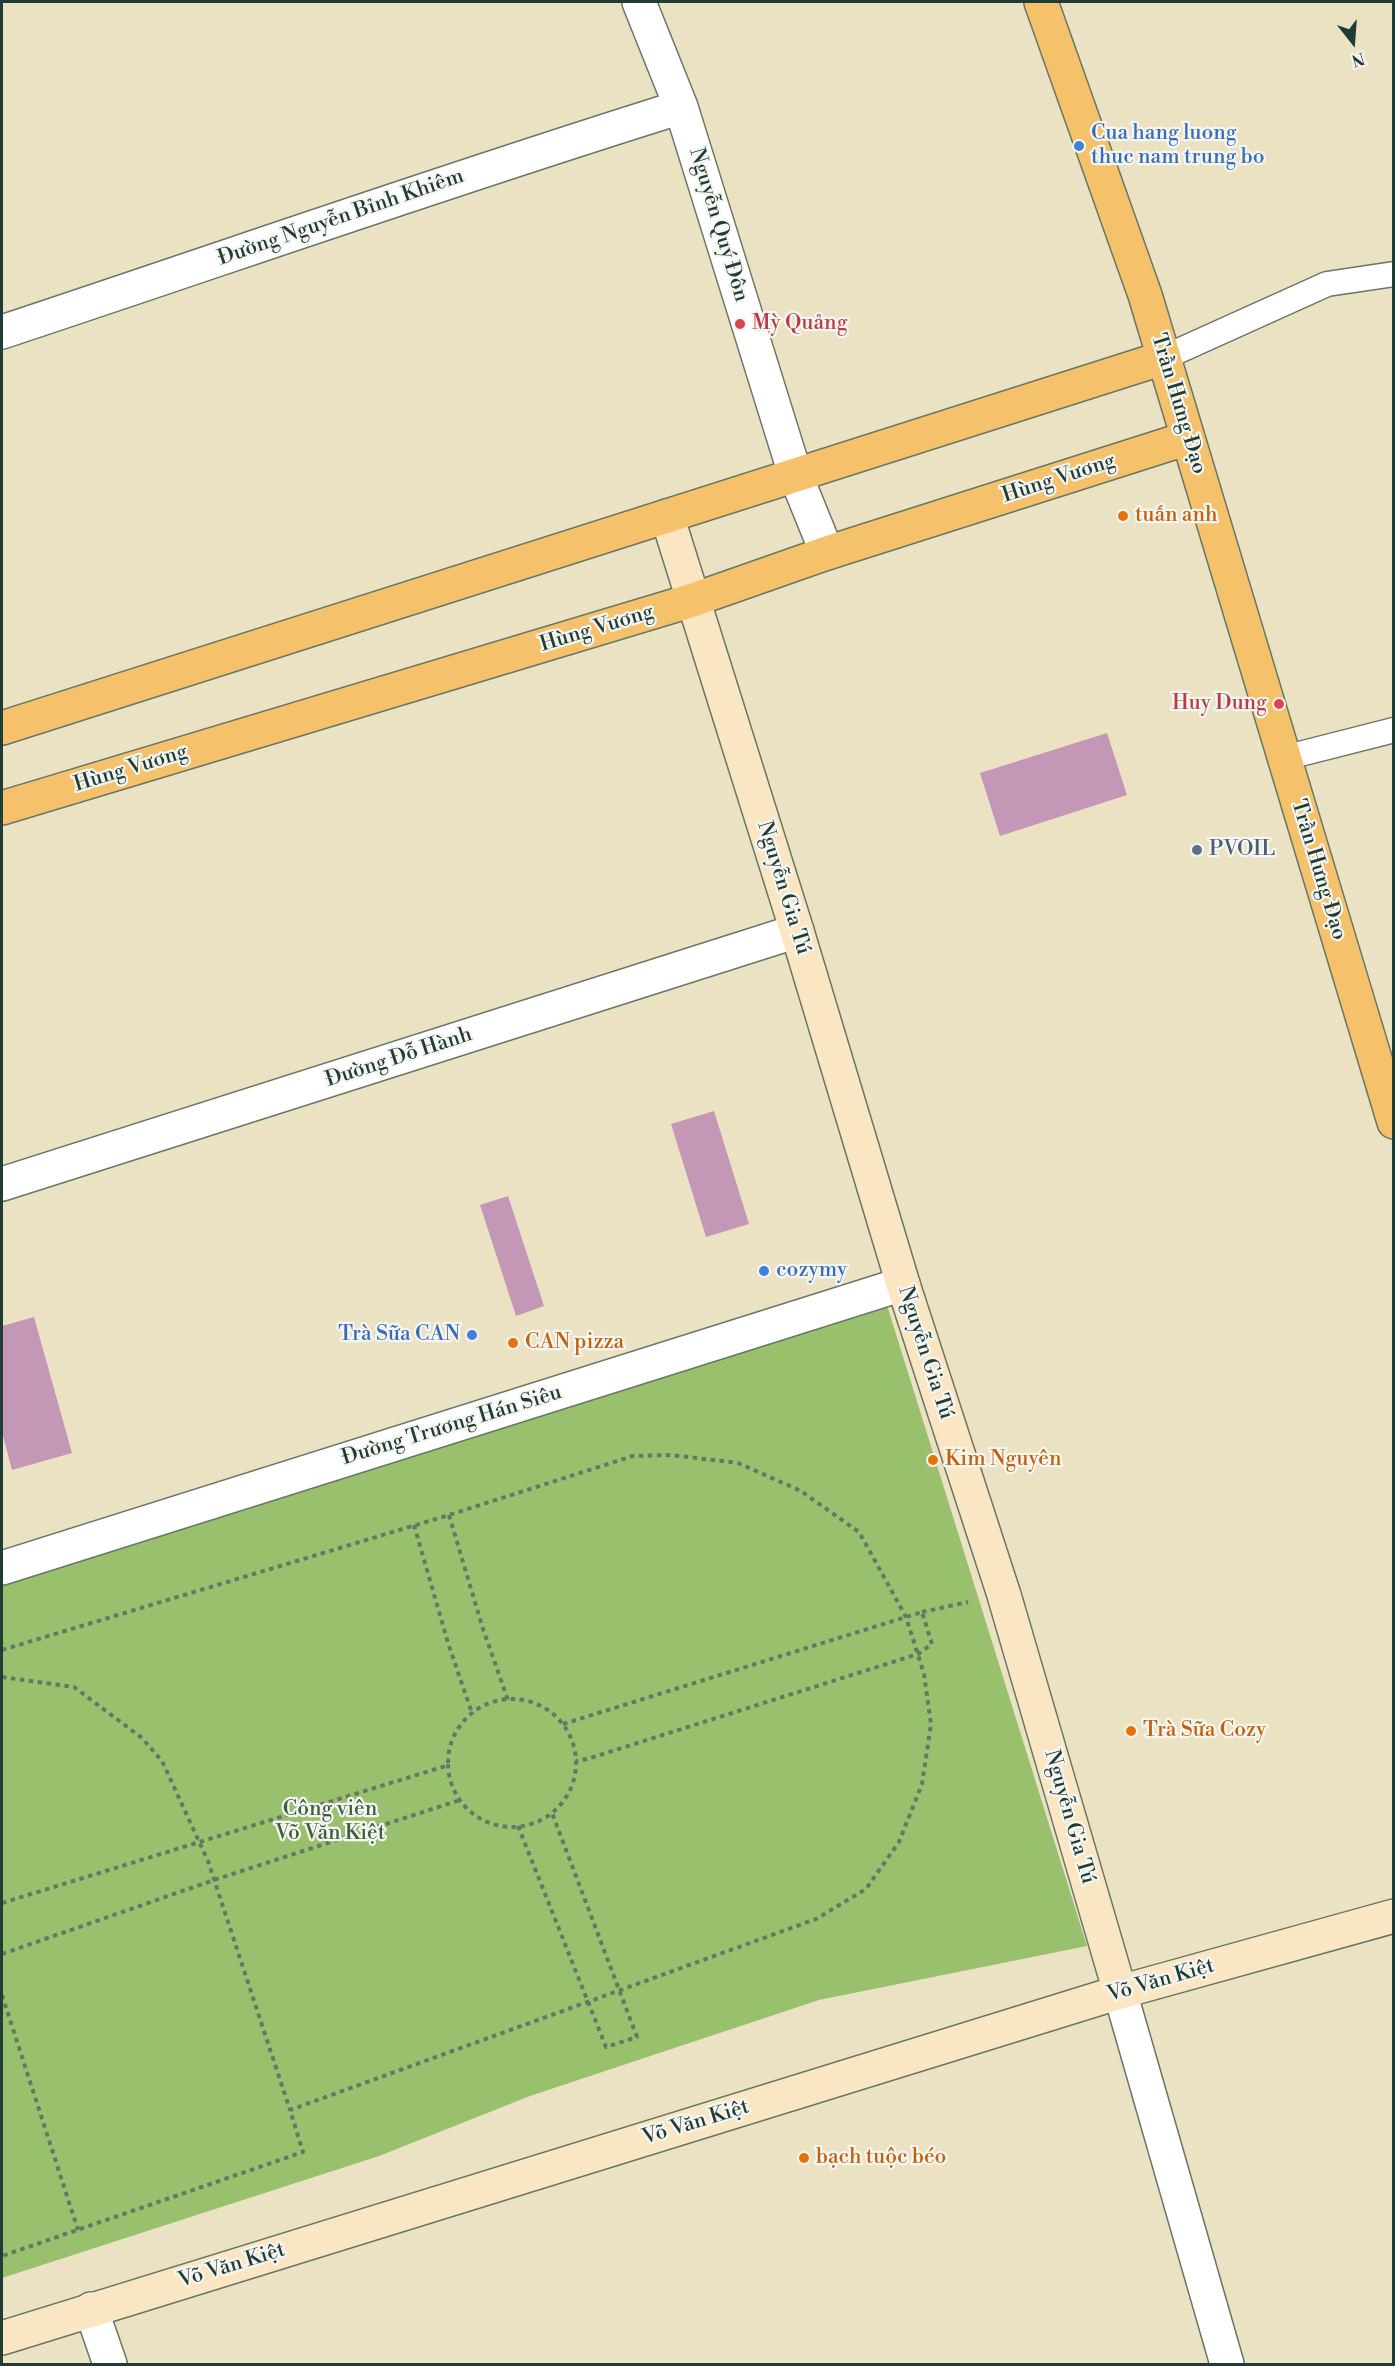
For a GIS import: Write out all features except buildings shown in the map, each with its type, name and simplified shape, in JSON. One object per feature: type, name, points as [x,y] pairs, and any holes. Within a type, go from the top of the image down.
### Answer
[{"type":"main road","name":"Trần Hưng Đạo","points":[[1041,2],[1145,296],[1394,1122]]},
{"type":"main road","points":[[2,728],[1163,358]]},
{"type":"main road","name":"Hùng Vương","points":[[2,808],[693,600],[827,553],[1188,438]]},
{"type":"street","name":"Nguyễn Quý Đôn","points":[[639,2],[681,107],[795,474],[827,553]]},
{"type":"street","name":"Đường Nguyễn Bỉnh Khiêm","points":[[2,332],[301,233],[505,162],[681,107]]},
{"type":"street","name":"Nguyễn Gia Tú","points":[[667,516],[903,1284],[1004,1595],[1227,2364]]},
{"type":"street","name":"Đường Đỗ Hành","points":[[2,1184],[796,931]]},
{"type":"street","name":"Đường Trương Hán Siêu","points":[[2,1568],[903,1284]]},
{"type":"street","name":"Võ Văn Kiệt","points":[[2,2338],[1120,1992],[1394,1916]]},
{"type":"street","points":[[91,2309],[110,2364]]},
{"type":"lane","points":[[1163,358],[1327,284],[1394,274]]},
{"type":"lane","points":[[1284,758],[1394,730]]},
{"type":"path","points":[[2,1650],[449,1515],[633,1456],[671,1455],[738,1463],[801,1491],[859,1532],[906,1617],[924,1674],[932,1724],[922,1784],[899,1842],[866,1889],[816,1919],[290,2110]]},
{"type":"path","points":[[449,1515],[483,1629],[508,1700]]},
{"type":"path","points":[[414,1525],[448,1643],[472,1713]]},
{"type":"path","points":[[562,1724],[922,1612],[1004,1595]]},
{"type":"path","points":[[576,1761],[918,1654],[932,1644],[922,1612]]},
{"type":"path","points":[[2,1677],[74,1688],[142,1738],[162,1761],[214,1880],[303,2152],[2,2256]]},
{"type":"path","points":[[522,1698],[553,1712],[574,1739],[577,1773],[564,1804],[552,1813],[536,1824],[502,1828],[471,1814],[460,1800],[451,1787],[447,1753],[461,1722],[489,1702],[508,1700],[522,1698]]},
{"type":"path","points":[[2,1904],[449,1765]]},
{"type":"path","points":[[2,1954],[214,1880],[460,1800]]},
{"type":"path","points":[[518,1826],[606,2047],[638,2037],[552,1813]]},
{"type":"path","points":[[2,1995],[78,2229]]},
{"type":"green space","name":"Công viên Võ Văn Kiệt","points":[[886,1302],[1087,1946],[819,2000],[530,2096],[379,2156],[2,2278],[2,1582]]},
{"type":"place","name":"Cua hang luong thuc nam trung bo","points":[[1079,146]]},
{"type":"place","name":"Mỳ Quảng","points":[[740,324]]},
{"type":"place","name":"tuấn anh","points":[[1123,516]]},
{"type":"place","name":"Huy Dung","points":[[1279,704]]},
{"type":"place","name":"PVOIL","points":[[1197,850]]},
{"type":"place","name":"cozymy","points":[[764,1271]]},
{"type":"place","name":"Trà Sữa CAN","points":[[472,1335]]},
{"type":"place","name":"CAN pizza","points":[[513,1343]]},
{"type":"place","name":"Kim Nguyên","points":[[933,1460]]},
{"type":"place","name":"Trà Sữa Cozy","points":[[1131,1731]]},
{"type":"place","name":"bạch tuộc béo","points":[[804,2158]]}]
